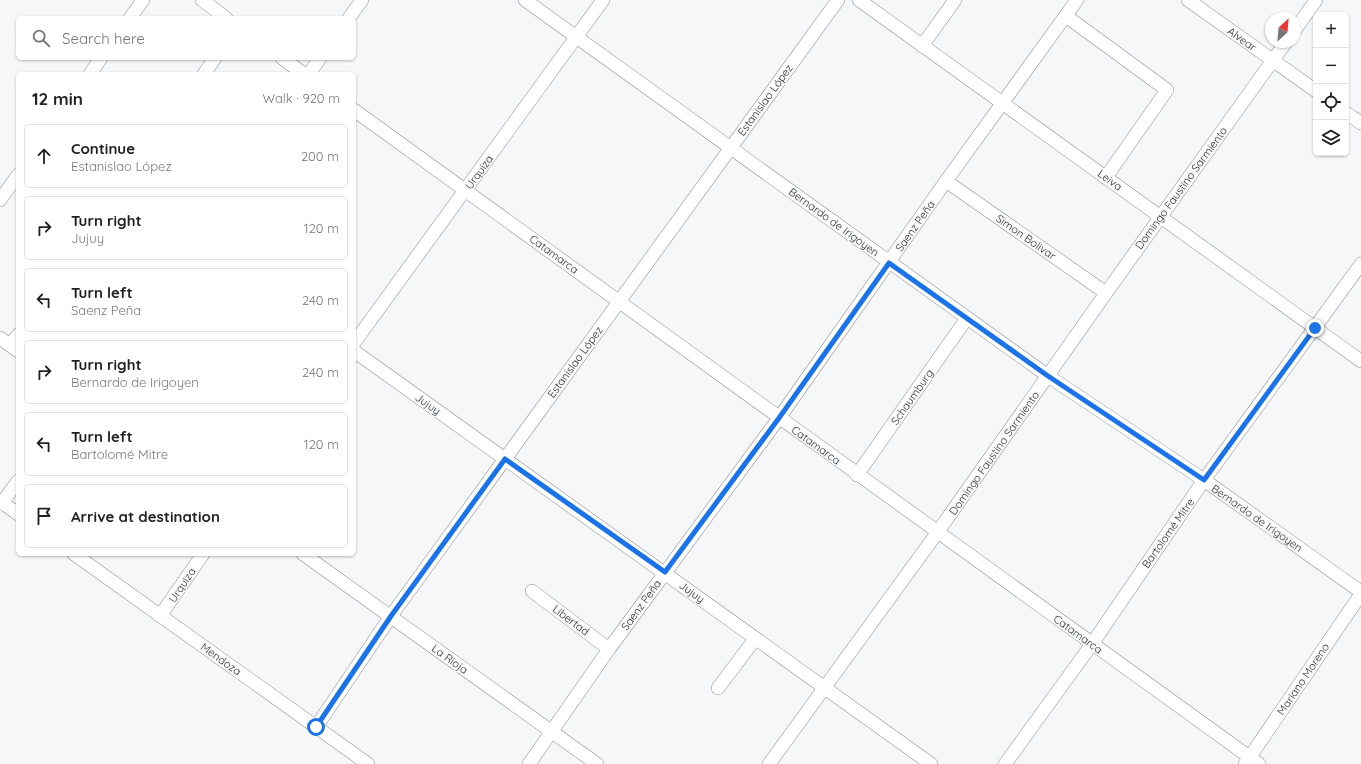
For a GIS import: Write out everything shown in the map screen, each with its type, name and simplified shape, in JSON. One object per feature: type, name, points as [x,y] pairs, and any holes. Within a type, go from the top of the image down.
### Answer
[{"type":"street","points":[[131,16],[143,0]]},
{"type":"street","points":[[202,0],[223,16]]},
{"type":"street","points":[[350,16],[362,0]]},
{"type":"street","name":"Bernardo de Irigoyen","points":[[525,0],[1048,376],[1204,480],[1361,593]]},
{"type":"street","name":"Urquiza","points":[[356,340],[466,191],[603,0]]},
{"type":"street","name":"Estanislao López","points":[[316,727],[391,616],[838,0]]},
{"type":"street","name":"Leiva","points":[[859,0],[1361,361]]},
{"type":"street","points":[[922,46],[955,0]]},
{"type":"street","name":"Saenz Peña","points":[[529,764],[609,648],[779,418],[946,181],[1003,105],[1077,0]]},
{"type":"street","name":"Alvear","points":[[1188,0],[1313,90]]},
{"type":"street","points":[[1301,21],[1316,0]]},
{"type":"street","points":[[1066,16],[1167,90],[1106,177]]},
{"type":"street","name":"Domingo Faustino Sarmiento","points":[[769,764],[937,533],[1106,293],[1282,48]]},
{"type":"street","points":[[91,72],[100,60]]},
{"type":"street","points":[[205,72],[214,60]]},
{"type":"street","points":[[285,60],[301,72]]},
{"type":"street","points":[[310,72],[319,60]]},
{"type":"street","name":"Catamarca","points":[[356,111],[1092,644],[1251,762]]},
{"type":"street","points":[[1349,115],[1361,124]]},
{"type":"street","points":[[0,200],[16,177]]},
{"type":"street","name":"Simon Bolivar","points":[[946,181],[1106,293]]},
{"type":"street","name":"Bartolomé Mitre","points":[[1005,764],[1092,644],[1204,480],[1361,264]]},
{"type":"street","name":"Schaumburg","points":[[857,475],[967,318]]},
{"type":"street","name":"Jujuy","points":[[356,352],[665,572],[755,639],[931,764]]},
{"type":"street","points":[[16,483],[1,502],[16,513]]},
{"type":"street","name":"Mendoza","points":[[77,556],[368,764]]},
{"type":"street","name":"Urquiza","points":[[160,616],[201,556]]},
{"type":"street","name":"La Rioja","points":[[306,556],[597,764]]},
{"type":"street","name":"Libertad","points":[[532,591],[609,648]]},
{"type":"street","name":"Mariano Moreno","points":[[1251,762],[1361,593]]},
{"type":"street","points":[[718,688],[755,639]]},
{"type":"route","points":[[316,727],[391,616],[505,459],[665,572],[779,418],[889,263],[1048,376],[1204,480],[1315,328]]}]
